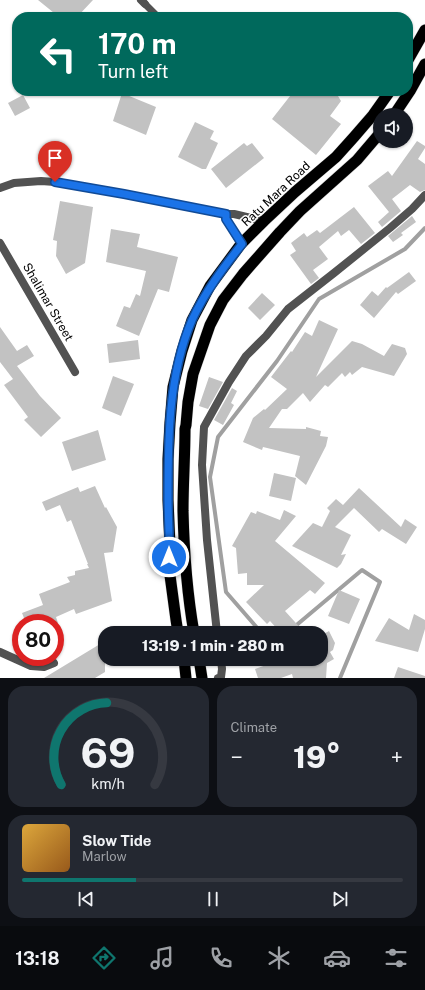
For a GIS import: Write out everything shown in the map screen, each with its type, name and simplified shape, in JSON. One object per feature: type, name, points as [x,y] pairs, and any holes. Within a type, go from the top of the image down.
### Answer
[{"type":"highway","points":[[413,51],[425,30]]},
{"type":"highway","points":[[413,86],[425,64]]},
{"type":"highway","name":"Ratu Mara Road","points":[[177,626],[169,568],[170,546],[168,459],[174,387],[182,351],[192,320],[210,286],[242,244],[294,192],[336,157],[373,115],[386,96]]},
{"type":"highway","points":[[399,108],[407,96]]},
{"type":"highway","points":[[193,626],[188,598],[183,510],[185,429],[193,374],[210,325],[223,300],[258,256],[300,211],[357,160],[373,141]]},
{"type":"highway","points":[[185,666],[186,678]]},
{"type":"highway","points":[[200,666],[202,678]]},
{"type":"street","points":[[0,188],[14,183],[41,181],[55,182],[226,214],[234,214],[264,221]]},
{"type":"street","points":[[215,626],[207,540],[202,465],[204,427],[229,382],[246,356],[266,336],[288,309],[390,228],[412,209],[425,195]]},
{"type":"street","points":[[226,214],[226,219],[242,244]]},
{"type":"street","name":"Shalimar Street","points":[[0,243],[74,372]]},
{"type":"street","points":[[0,652],[12,657]]},
{"type":"street","points":[[220,678],[221,666]]},
{"type":"lane","points":[[143,2],[153,12]]},
{"type":"building","points":[[38,0],[93,0],[82,12],[53,12]]},
{"type":"building","points":[[24,96],[30,108],[15,116],[8,103]]},
{"type":"building","points":[[121,96],[129,96],[156,107],[146,135],[113,121]]},
{"type":"building","points":[[290,96],[338,96],[341,101],[330,116],[341,124],[316,155],[272,119]]},
{"type":"building","points":[[195,122],[214,131],[210,139],[218,143],[206,169],[202,169],[178,157]]},
{"type":"building","points":[[417,141],[425,146],[418,159],[425,164],[425,190],[420,192],[410,185],[392,199],[401,211],[382,227],[378,222],[389,212],[368,186],[388,171],[392,176]]},
{"type":"building","points":[[244,143],[247,146],[252,143],[264,158],[226,188],[211,169]]},
{"type":"building","points":[[60,201],[93,207],[85,263],[66,274],[56,256],[57,241],[53,240]]},
{"type":"building","points":[[354,207],[375,233],[361,244],[349,230],[341,236],[338,231],[319,247],[328,259],[313,270],[319,278],[311,284],[290,255],[296,251],[291,243],[304,233],[307,237],[317,230],[320,233]]},
{"type":"building","points":[[412,216],[416,222],[401,233],[403,235],[393,242],[388,236]]},
{"type":"building","points":[[111,229],[140,234],[137,247],[178,257],[169,292],[158,289],[139,336],[116,326],[124,306],[130,308],[136,294],[140,296],[146,271],[106,262]]},
{"type":"building","points":[[409,272],[416,281],[398,294],[396,292],[374,318],[360,305],[372,291],[378,296],[386,287],[387,288]]},
{"type":"building","points":[[262,293],[275,305],[260,320],[248,308]]},
{"type":"building","points":[[319,320],[338,329],[316,377],[352,341],[362,344],[384,356],[392,344],[405,348],[407,354],[394,376],[362,367],[352,375],[350,372],[345,377],[342,373],[328,387],[325,385],[310,402],[303,393],[287,409],[282,409],[269,428],[306,429],[306,427],[321,431],[320,436],[328,437],[326,446],[306,485],[295,476],[300,456],[263,447],[262,450],[243,442],[253,418],[264,409],[265,410],[287,389],[271,377],[291,351],[292,352],[305,332],[312,336]]},
{"type":"building","points":[[0,327],[17,351],[27,345],[34,356],[17,366],[40,396],[61,418],[41,437],[24,420],[28,417],[4,385],[13,379],[0,362]]},
{"type":"building","points":[[138,340],[140,359],[109,363],[107,344]]},
{"type":"building","points":[[113,376],[134,384],[121,416],[102,408]]},
{"type":"building","points":[[209,377],[223,382],[208,409],[199,406]]},
{"type":"building","points":[[232,388],[237,391],[231,403],[234,405],[223,425],[214,420]]},
{"type":"building","points":[[98,430],[106,460],[72,471],[62,442]]},
{"type":"building","points":[[274,473],[296,478],[291,501],[269,496]]},
{"type":"building","points":[[95,486],[105,508],[106,507],[117,527],[113,552],[104,553],[112,601],[76,614],[74,609],[63,614],[22,614],[43,605],[39,594],[70,582],[67,577],[75,575],[75,571],[89,568],[71,520],[67,522],[60,505],[46,511],[42,502],[78,487],[80,492]]},
{"type":"building","points":[[359,488],[401,527],[405,519],[417,527],[406,544],[382,529],[379,532],[354,508],[335,527],[351,535],[341,555],[346,554],[341,564],[337,568],[292,546],[313,523],[322,527],[330,511],[327,508],[336,499],[343,505]]},
{"type":"building","points":[[284,510],[296,516],[275,541],[325,583],[315,594],[310,590],[285,611],[299,626],[275,626],[270,621],[267,624],[246,602],[264,585],[247,585],[247,573],[238,574],[236,548],[232,546],[251,512],[256,514],[257,511],[280,520]]},
{"type":"building","points":[[339,590],[360,599],[349,624],[328,616]]},
{"type":"building","points":[[414,614],[425,620],[425,629],[418,652],[375,641],[389,618],[409,630]]},
{"type":"building","points":[[328,632],[335,643],[333,650],[330,652],[334,659],[328,662]]},
{"type":"building","points":[[98,645],[98,666],[105,666],[105,672],[95,678],[44,678]]},
{"type":"building","points":[[263,666],[327,666],[326,678],[293,678],[292,674],[281,678],[258,678],[255,669]]},
{"type":"building","points":[[398,667],[425,676],[425,678],[394,678]]},
{"type":"waterway","points":[[256,626],[226,592],[210,477],[218,437],[277,361],[319,299],[405,249],[425,228]]},
{"type":"waterway","points":[[295,626],[362,570],[380,582],[340,678]]},
{"type":"route","points":[[55,182],[226,214],[226,219],[242,244],[210,286],[192,320],[176,375],[171,411],[168,459],[169,557]]}]
